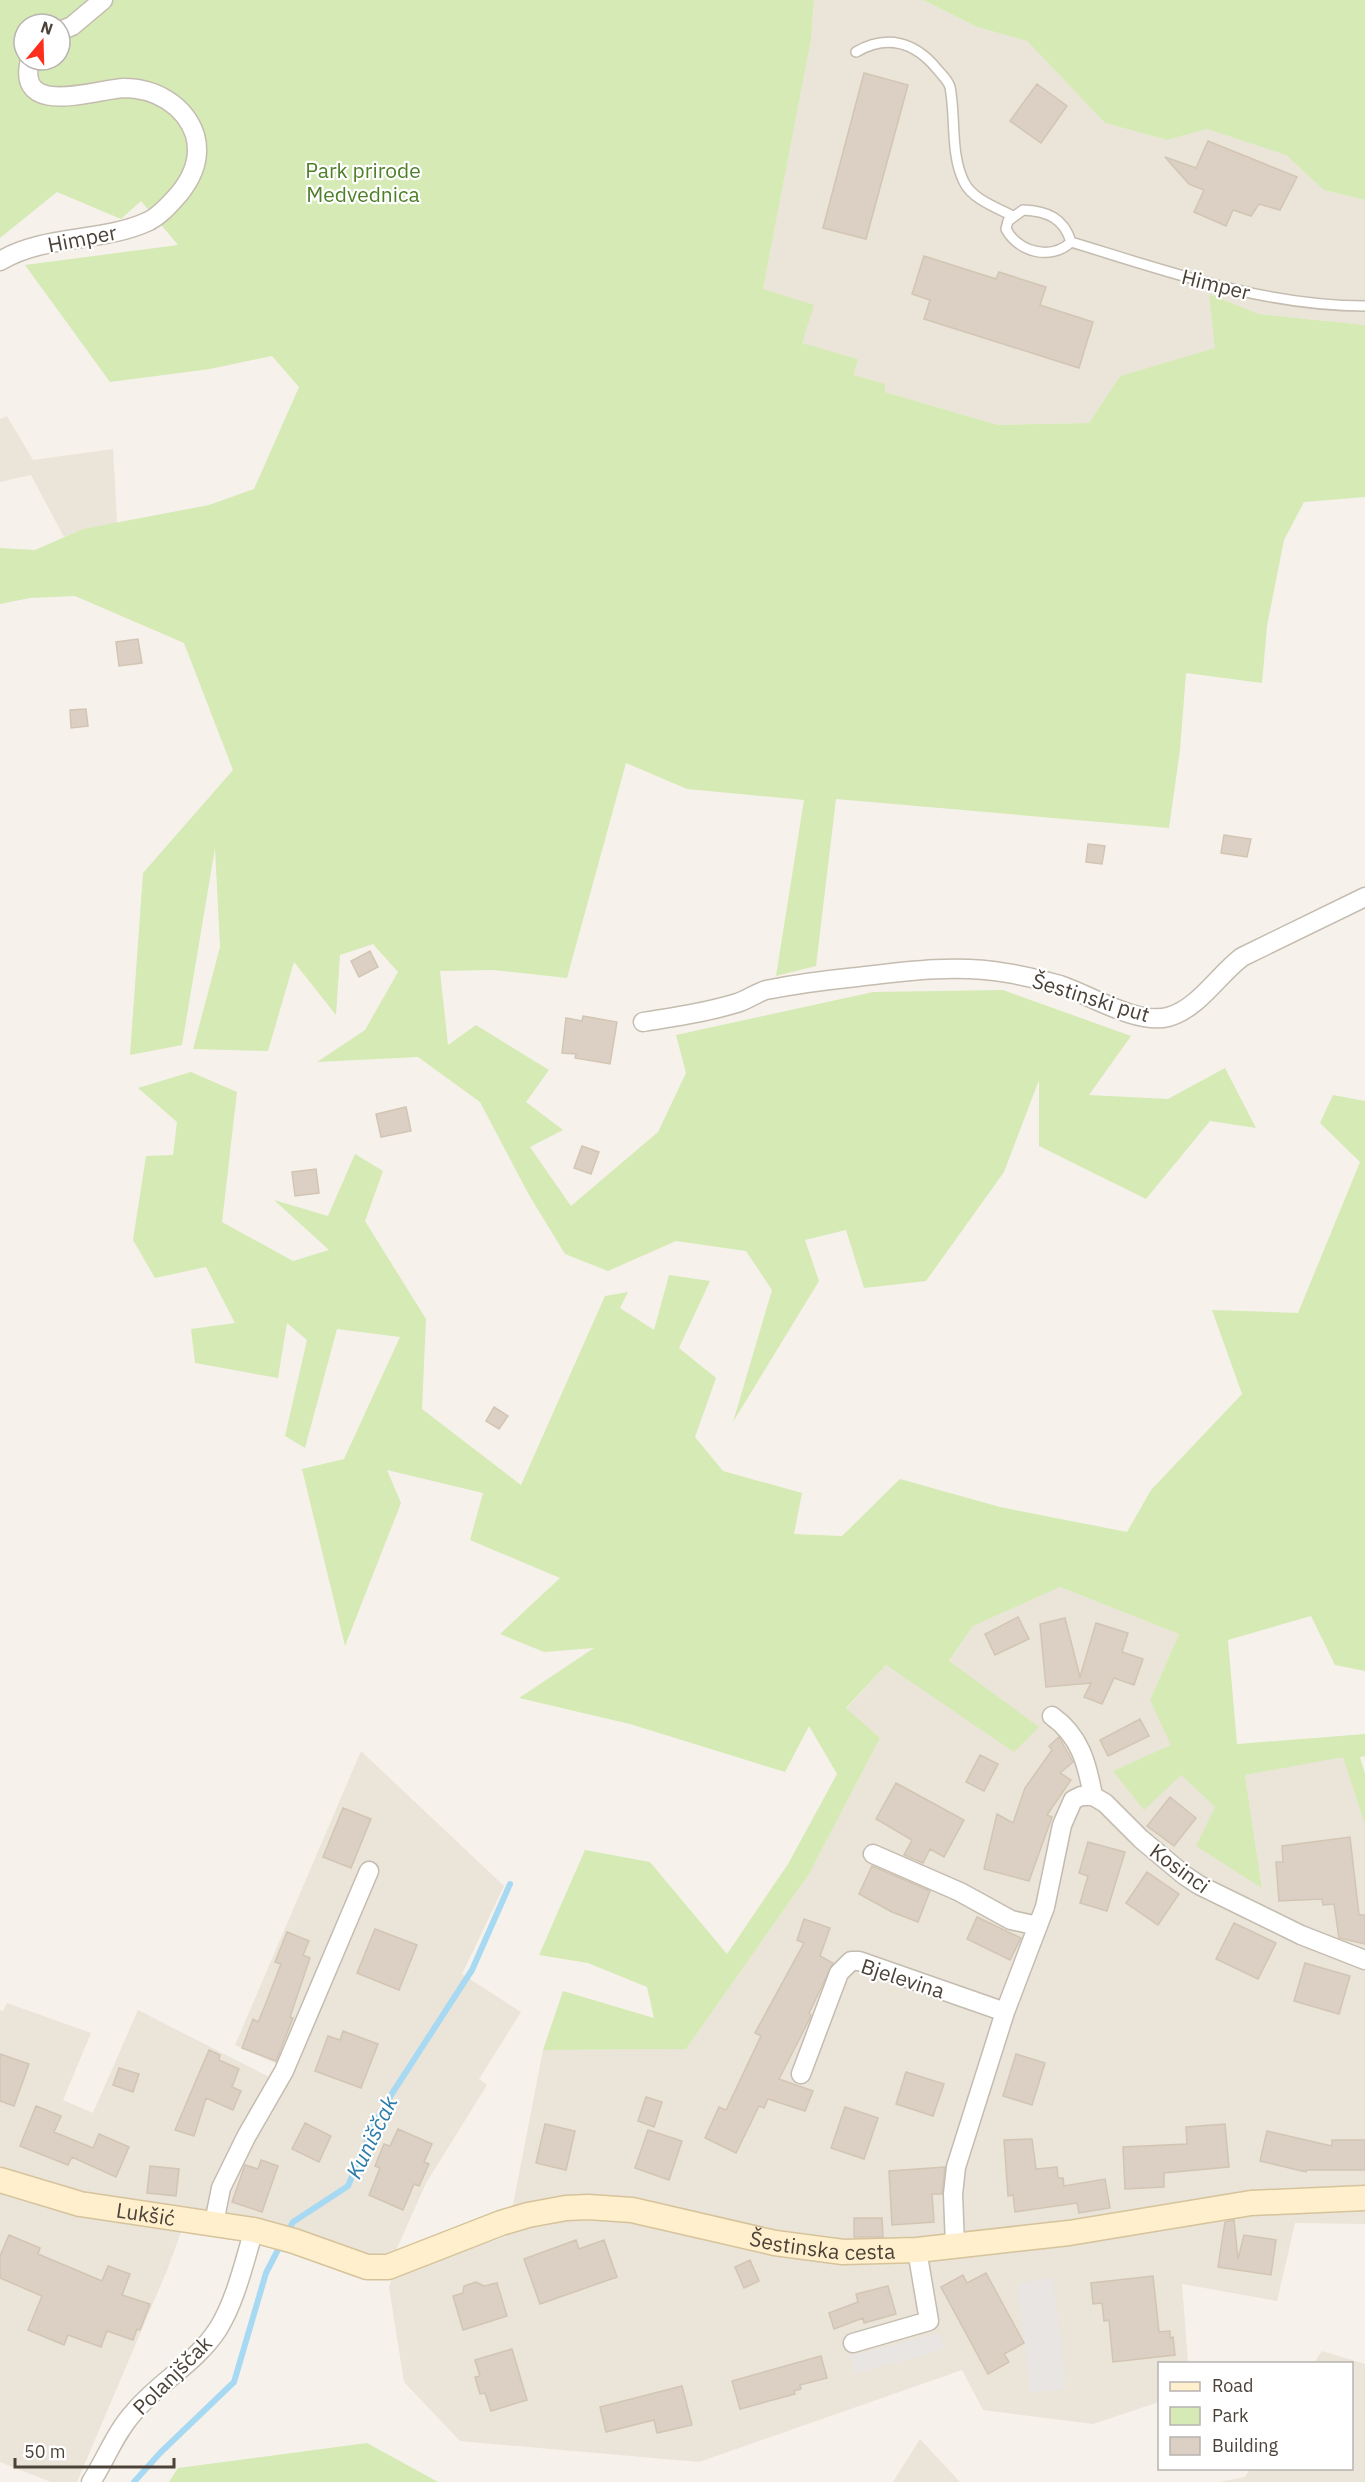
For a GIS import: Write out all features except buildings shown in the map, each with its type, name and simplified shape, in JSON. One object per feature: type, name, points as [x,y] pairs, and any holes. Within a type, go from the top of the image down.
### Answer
[{"type":"main road","name":"Lukšić","points":[[0,2180],[80,2204],[214,2223],[273,2235]]},
{"type":"main road","name":"Šestinska cesta","points":[[273,2235],[335,2257],[378,2269],[399,2264],[528,2215],[588,2207],[632,2210],[775,2243],[843,2252],[917,2250],[1069,2233],[1251,2203],[1365,2198]]},
{"type":"street","points":[[72,26],[103,0]]},
{"type":"street","name":"Himper","points":[[0,261],[41,246],[127,229],[150,221],[163,212],[189,181],[197,158],[197,144],[193,130],[177,107],[161,96],[140,89],[124,88],[71,97],[49,97],[32,86],[29,72]]},
{"type":"street","name":"Šestinski put","points":[[643,1022],[710,1010],[739,1002],[763,991],[795,985],[916,970],[957,969],[997,971],[1030,977],[1061,985],[1138,1016],[1168,1017],[1195,1001],[1227,968],[1242,957],[1365,897]]},
{"type":"street","points":[[955,2246],[953,2194],[956,2167],[1005,2012],[1038,1926],[1068,1809],[1073,1800],[1081,1796],[1093,1796],[1089,1773],[1078,1743],[1070,1732],[1052,1716]]},
{"type":"street","name":"Kosinci","points":[[1093,1796],[1105,1803],[1166,1860],[1199,1885],[1301,1935],[1365,1960]]},
{"type":"street","points":[[873,1854],[960,1892],[1011,1920],[1038,1926]]},
{"type":"street","points":[[214,2223],[221,2188],[246,2137],[285,2071],[369,1871]]},
{"type":"street","name":"Bjelevina","points":[[801,2074],[839,1973],[852,1961],[859,1961],[1005,2012]]},
{"type":"street","name":"Polanjščak","points":[[91,2482],[121,2428],[134,2411],[185,2367],[208,2343],[273,2235]]},
{"type":"street","points":[[853,2343],[929,2321],[917,2250]]},
{"type":"lane","points":[[856,51],[868,45],[898,42],[914,47],[927,57],[949,84],[958,163],[964,183],[973,193],[1012,216]]},
{"type":"lane","points":[[1023,210],[1046,213],[1059,219],[1067,230],[1071,242],[1063,249],[1051,253],[1021,246],[1011,238],[1006,228],[1012,216],[1023,210]]},
{"type":"lane","name":"Himper","points":[[1071,242],[1214,285],[1283,299],[1337,306],[1365,306]]},
{"type":"shaded area","points":[[814,0],[923,0],[977,27],[1027,41],[1105,123],[1167,140],[1207,129],[1286,155],[1324,190],[1365,200],[1365,325],[1259,314],[1209,294],[1216,348],[1120,376],[1089,423],[998,425],[885,392],[884,384],[854,375],[858,359],[801,343],[763,289],[811,40]]},
{"type":"shaded area","points":[[7,416],[33,460],[113,449],[117,523],[83,529],[64,537],[31,475],[0,482],[0,419]]},
{"type":"shaded area","points":[[1060,1587],[1179,1634],[1150,1700],[1172,1745],[1113,1771],[1181,1775],[1215,1807],[1262,1887],[1245,1775],[1343,1756],[1365,1825],[1365,2224],[1295,2223],[1277,2301],[1182,2284],[1188,2362],[1158,2362],[1158,2402],[1093,2424],[983,2410],[962,2370],[699,2462],[460,2441],[404,2382],[389,2287],[393,2276],[507,2236],[543,2050],[686,2049],[809,1874],[880,1738],[846,1709],[886,1665],[1014,1751],[1038,1727],[949,1662],[973,1626]]},
{"type":"shaded area","points":[[361,1751],[504,1886],[462,1974],[521,2012],[479,2079],[487,2085],[426,2183],[394,2255],[354,2254],[189,2210],[168,2268],[77,2482],[51,2482],[0,2462],[0,2010],[3,2011],[7,2003],[91,2033],[63,2100],[93,2113],[138,2010],[283,2084],[290,2070],[235,2045]]},
{"type":"shaded area","points":[[1053,2278],[1066,2389],[1030,2393],[1018,2283]]},
{"type":"shaded area","points":[[940,2333],[944,2349],[855,2374],[850,2356]]},
{"type":"shaded area","points":[[1322,2351],[1365,2364],[1365,2482],[1219,2482],[1245,2477],[1249,2470],[1353,2470],[1353,2362],[1315,2362]]},
{"type":"shaded area","points":[[920,2439],[960,2482],[893,2482]]},
{"type":"green space","name":"Park prirode Medvednica","points":[[0,0],[814,0],[811,40],[763,289],[814,305],[802,343],[858,359],[854,375],[885,384],[885,392],[998,425],[1089,423],[1120,376],[1215,348],[1209,294],[1259,314],[1365,325],[1365,497],[1304,502],[1284,540],[1267,626],[1262,683],[1186,673],[1180,750],[1169,828],[836,799],[816,966],[776,976],[804,800],[687,789],[626,763],[567,978],[493,970],[440,971],[448,1045],[476,1025],[549,1070],[526,1102],[563,1130],[530,1147],[571,1206],[658,1132],[686,1073],[676,1035],[873,992],[1003,990],[1131,1036],[1089,1095],[1168,1099],[1225,1068],[1256,1128],[1210,1121],[1146,1199],[1039,1146],[1039,1080],[1004,1172],[926,1281],[864,1288],[846,1230],[805,1240],[819,1281],[733,1422],[772,1290],[746,1251],[676,1241],[608,1271],[565,1254],[529,1195],[480,1102],[418,1057],[317,1062],[365,1030],[398,972],[373,944],[340,955],[336,1015],[294,962],[268,1051],[193,1049],[220,947],[215,848],[182,1045],[130,1055],[143,873],[233,770],[184,643],[75,596],[30,598],[0,604],[0,548],[35,550],[83,529],[209,505],[254,489],[299,387],[272,356],[210,369],[110,382],[25,265],[178,245],[141,201],[121,219],[57,192],[0,238]]},
{"type":"green space","points":[[923,0],[1365,0],[1365,200],[1324,190],[1286,155],[1207,129],[1167,140],[1105,123],[1027,41],[977,27]]},
{"type":"green space","points":[[191,1072],[237,1092],[222,1222],[293,1261],[329,1250],[274,1200],[328,1216],[355,1154],[383,1171],[365,1221],[426,1319],[422,1409],[521,1485],[605,1296],[628,1292],[620,1308],[654,1330],[669,1275],[710,1281],[679,1348],[716,1378],[695,1437],[723,1471],[802,1493],[794,1534],[842,1536],[900,1479],[1000,1507],[1127,1532],[1151,1490],[1242,1394],[1212,1310],[1298,1313],[1360,1162],[1320,1123],[1333,1095],[1365,1101],[1365,1671],[1335,1665],[1311,1616],[1228,1640],[1237,1744],[1365,1734],[1365,1756],[1360,1757],[1365,1774],[1365,1825],[1343,1757],[1245,1775],[1262,1888],[1196,1846],[1215,1807],[1181,1775],[1144,1810],[1113,1771],[1171,1745],[1150,1700],[1179,1634],[1060,1587],[973,1626],[949,1661],[1039,1727],[1014,1752],[886,1665],[846,1708],[880,1738],[809,1874],[686,2049],[543,2050],[563,1991],[654,2018],[647,1987],[588,1963],[539,1955],[585,1850],[650,1862],[727,1954],[788,1864],[837,1774],[809,1726],[785,1772],[630,1724],[519,1698],[594,1648],[544,1652],[500,1634],[560,1578],[470,1540],[483,1493],[387,1470],[401,1503],[345,1646],[302,1469],[344,1459],[400,1337],[337,1329],[305,1448],[285,1436],[307,1340],[287,1323],[278,1378],[195,1363],[191,1329],[235,1323],[206,1267],[155,1278],[133,1240],[146,1156],[173,1155],[177,1122],[138,1088]]},
{"type":"green space","points":[[367,2443],[438,2482],[169,2482],[178,2468]]},
{"type":"waterway","name":"Kuniščak","points":[[287,2233],[293,2222],[348,2186],[373,2126],[472,1970],[510,1884]]},
{"type":"waterway","name":"Kuniščak","points":[[134,2482],[160,2453],[234,2382],[266,2273],[282,2242]]}]
